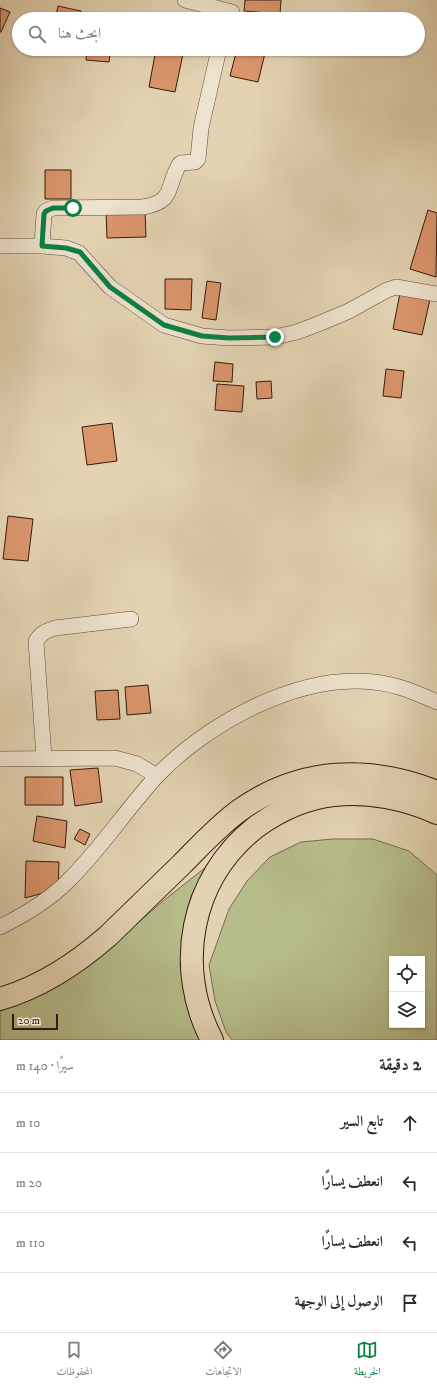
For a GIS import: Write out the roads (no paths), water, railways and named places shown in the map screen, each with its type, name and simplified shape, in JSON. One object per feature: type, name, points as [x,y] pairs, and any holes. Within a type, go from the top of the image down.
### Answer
[{"type":"highway","points":[[0,999],[28,989],[49,979],[90,952],[225,822],[256,800],[273,791],[309,779],[328,775],[366,774],[391,777],[437,792]]},
{"type":"highway","points":[[212,1040],[204,1022],[195,992],[191,967],[191,948],[195,924],[204,894],[223,861],[235,846],[254,829],[280,812],[315,798],[334,794],[374,795],[412,804],[437,814]]},
{"type":"street","points":[[185,0],[232,10]]},
{"type":"street","points":[[42,246],[44,214],[46,211],[53,208],[143,207],[154,205],[165,199],[180,164],[192,163],[198,159],[201,128],[217,56]]},
{"type":"street","points":[[0,246],[42,246],[66,248],[80,252],[110,287],[164,325],[202,336],[229,338],[275,337],[297,332],[349,311],[387,290],[396,287],[437,294]]},
{"type":"street","points":[[44,758],[36,641],[40,634],[55,628],[131,619]]},
{"type":"street","points":[[0,928],[36,908],[67,882],[157,776],[190,747],[225,722],[264,702],[302,688],[337,681],[374,682],[409,690],[437,702]]},
{"type":"street","points":[[0,758],[115,758],[137,764],[157,776]]}]
